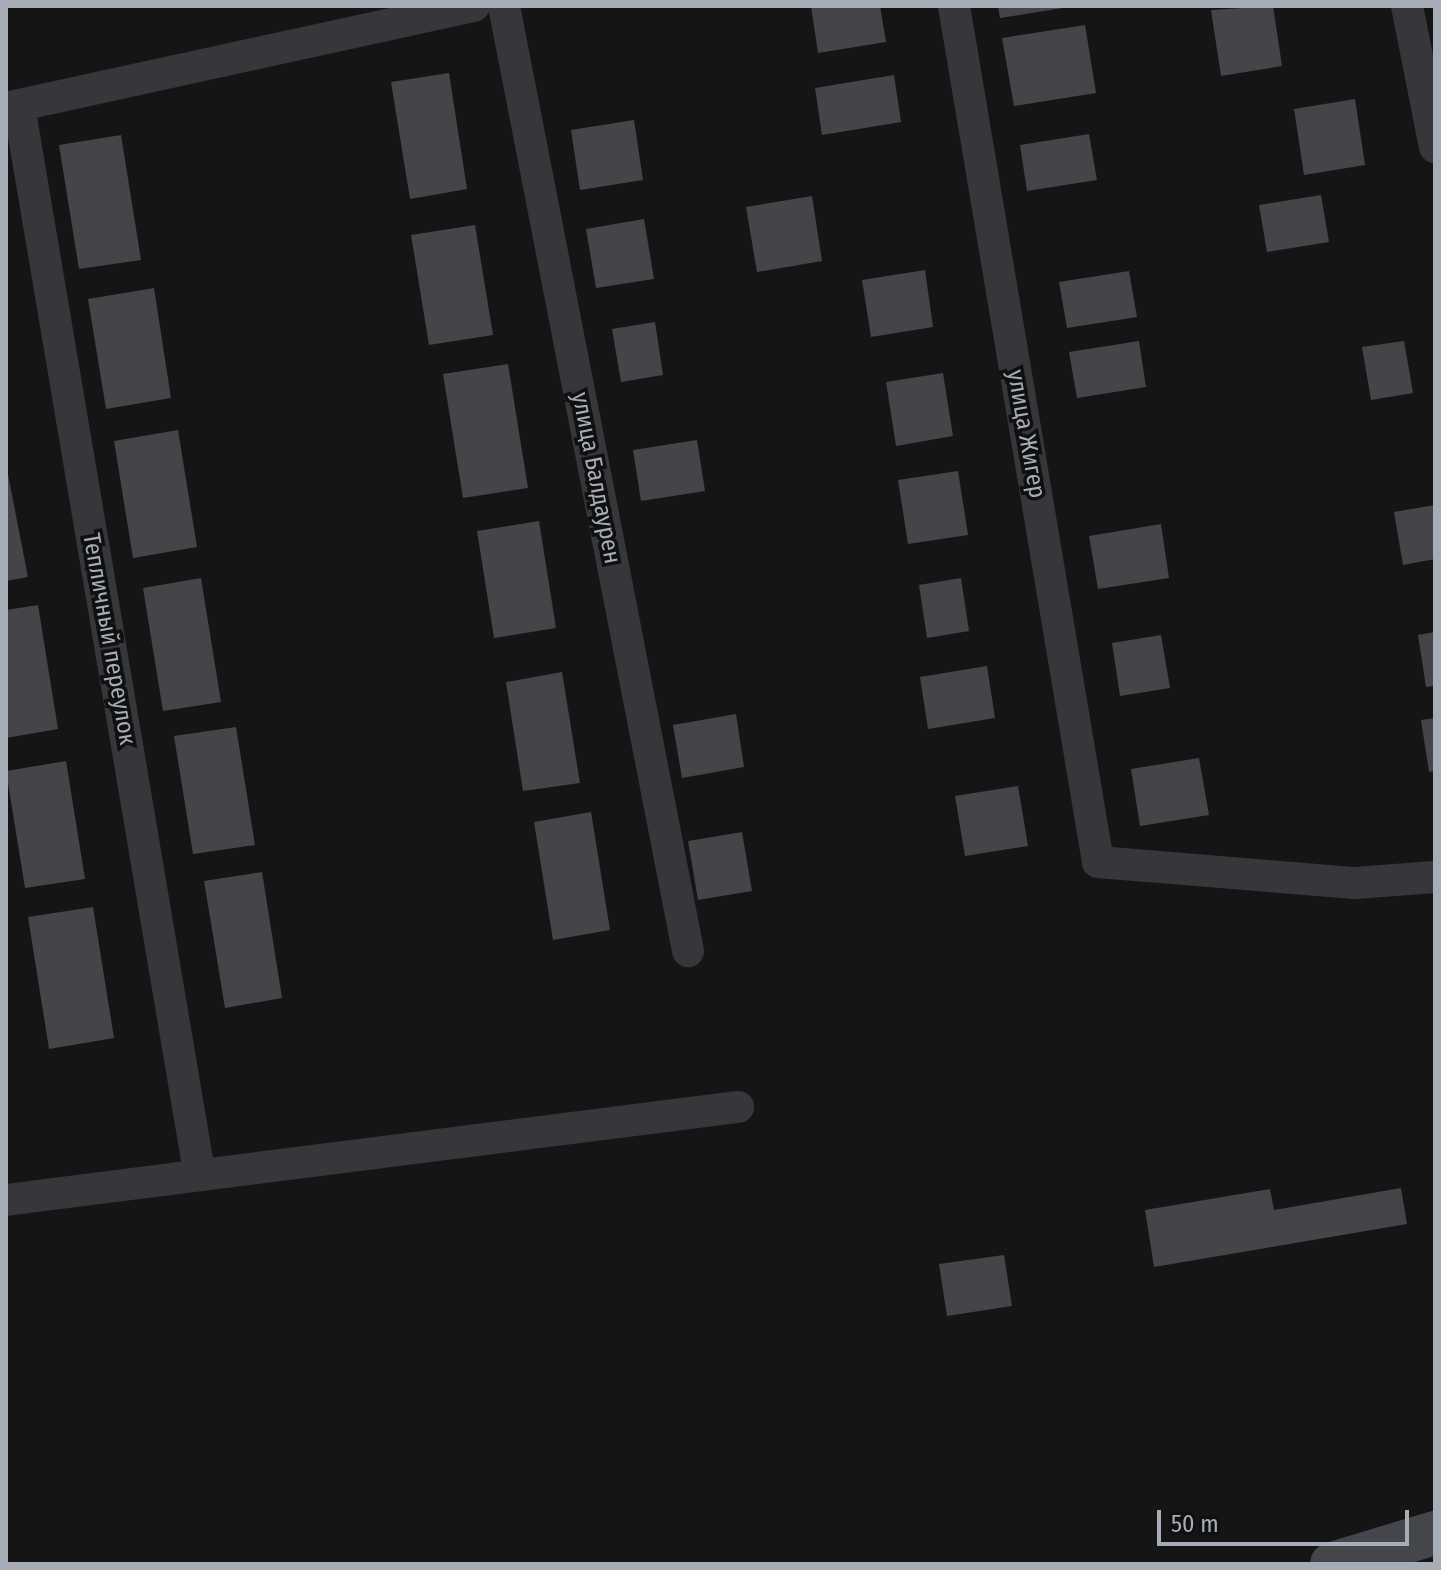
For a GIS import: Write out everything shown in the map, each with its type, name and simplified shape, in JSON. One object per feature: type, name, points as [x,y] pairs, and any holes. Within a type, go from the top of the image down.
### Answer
[{"type":"main road","points":[[1332,1564],[1435,1533]]},
{"type":"street","points":[[13,107],[474,6]]},
{"type":"street","name":"улица Балдаурен","points":[[504,6],[688,951]]},
{"type":"street","name":"улица Жигер","points":[[954,6],[1098,862],[1355,883],[1435,877]]},
{"type":"street","points":[[1407,6],[1435,147]]},
{"type":"street","name":"Тепличный переулок","points":[[13,107],[199,1171]]},
{"type":"street","points":[[6,1200],[199,1171],[738,1107]]},
{"type":"building","points":[[811,6],[880,6],[886,42],[818,53]]},
{"type":"building","points":[[998,6],[1063,6],[1063,8],[1000,18]]},
{"type":"building","points":[[1273,6],[1282,66],[1221,76],[1211,10]]},
{"type":"building","points":[[1085,25],[1096,93],[1014,106],[1002,38]]},
{"type":"building","points":[[449,73],[467,189],[410,199],[391,82]]},
{"type":"building","points":[[894,75],[901,122],[822,135],[815,88]]},
{"type":"building","points":[[1355,99],[1365,165],[1304,175],[1294,109]]},
{"type":"building","points":[[634,120],[643,180],[580,190],[571,130]]},
{"type":"building","points":[[1089,134],[1097,180],[1027,191],[1020,145]]},
{"type":"building","points":[[121,135],[141,260],[79,269],[59,145]]},
{"type":"building","points":[[1321,195],[1329,242],[1267,252],[1259,205]]},
{"type":"building","points":[[812,196],[822,261],[757,272],[746,207]]},
{"type":"building","points":[[644,219],[654,279],[596,288],[586,229]]},
{"type":"building","points":[[475,225],[493,335],[429,345],[411,235]]},
{"type":"building","points":[[925,270],[933,327],[871,337],[862,280]]},
{"type":"building","points":[[1129,271],[1137,317],[1067,328],[1059,282]]},
{"type":"building","points":[[154,288],[171,398],[106,409],[88,299]]},
{"type":"building","points":[[655,322],[663,375],[621,382],[612,329]]},
{"type":"building","points":[[1139,341],[1146,387],[1077,398],[1069,352]]},
{"type":"building","points":[[1404,341],[1413,393],[1371,400],[1362,347]]},
{"type":"building","points":[[508,364],[528,488],[463,498],[443,374]]},
{"type":"building","points":[[943,373],[953,436],[896,446],[886,382]]},
{"type":"building","points":[[178,430],[197,547],[133,558],[114,441]]},
{"type":"building","points":[[697,440],[705,491],[641,501],[633,450]]},
{"type":"building","points":[[6,464],[28,577],[6,581]]},
{"type":"building","points":[[958,471],[968,535],[908,544],[898,480]]},
{"type":"building","points":[[1435,505],[1435,559],[1403,565],[1394,512]]},
{"type":"building","points":[[539,521],[556,628],[494,638],[477,531]]},
{"type":"building","points":[[1161,524],[1169,578],[1098,589],[1089,536]]},
{"type":"building","points":[[201,578],[221,702],[163,711],[143,588]]},
{"type":"building","points":[[961,578],[969,631],[927,638],[919,585]]},
{"type":"building","points":[[38,605],[58,729],[6,738],[6,610]]},
{"type":"building","points":[[1435,632],[1435,686],[1426,687],[1418,635]]},
{"type":"building","points":[[1161,635],[1170,688],[1120,696],[1112,643]]},
{"type":"building","points":[[987,666],[995,718],[928,729],[920,677]]},
{"type":"building","points":[[562,672],[580,783],[523,791],[506,682]]},
{"type":"building","points":[[736,714],[744,767],[682,778],[673,725]]},
{"type":"building","points":[[1435,718],[1435,771],[1429,772],[1421,720]]},
{"type":"building","points":[[236,727],[255,845],[193,854],[174,736]]},
{"type":"building","points":[[1199,758],[1209,815],[1140,826],[1131,769]]},
{"type":"building","points":[[66,761],[85,879],[25,888],[6,771]]},
{"type":"building","points":[[1018,786],[1028,846],[965,856],[955,796]]},
{"type":"building","points":[[591,812],[610,930],[553,940],[534,822]]},
{"type":"building","points":[[742,832],[752,891],[698,900],[688,841]]},
{"type":"building","points":[[262,872],[282,998],[225,1008],[204,881]]},
{"type":"building","points":[[93,907],[114,1038],[49,1049],[28,917]]},
{"type":"building","points":[[1401,1188],[1407,1224],[1154,1267],[1145,1210],[1270,1189],[1274,1210]]},
{"type":"building","points":[[1004,1255],[1012,1306],[947,1316],[939,1264]]}]
